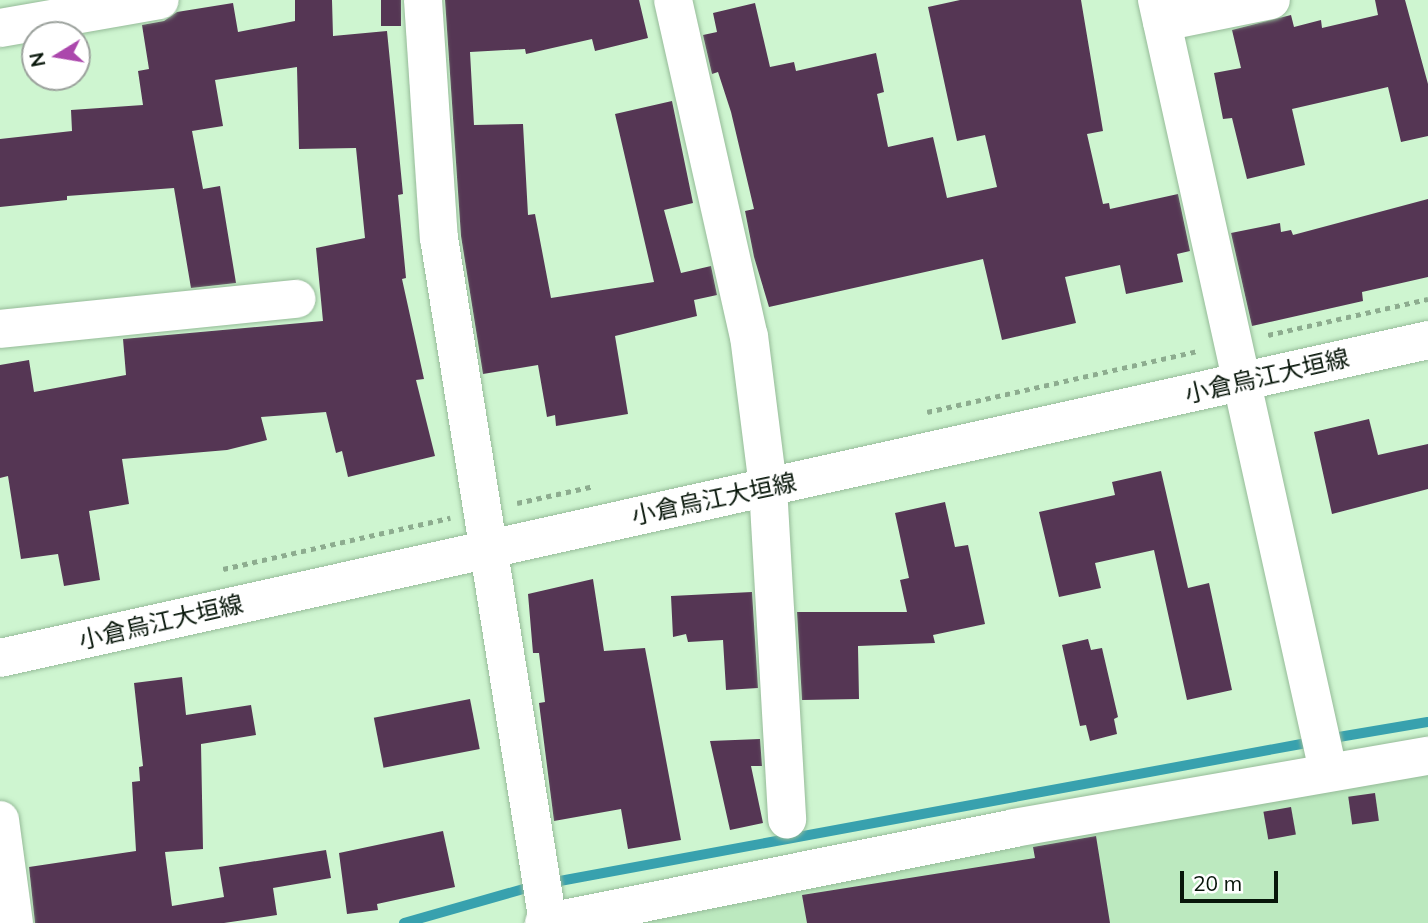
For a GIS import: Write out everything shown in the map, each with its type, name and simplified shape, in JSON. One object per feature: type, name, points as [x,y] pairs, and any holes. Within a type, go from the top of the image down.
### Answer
[{"type":"street","points":[[0,28],[49,10],[160,0]]},
{"type":"street","points":[[423,0],[439,238],[546,919],[1014,828],[1324,751],[1428,756]]},
{"type":"street","points":[[673,0],[749,335],[768,487],[787,819]]},
{"type":"street","points":[[1271,0],[1160,11],[1324,751]]},
{"type":"street","points":[[0,329],[296,299]]},
{"type":"street","name":"小倉烏江大垣線","points":[[0,658],[1428,340]]},
{"type":"street","points":[[1,839],[14,923]]},
{"type":"path","points":[[924,412],[1428,299]]},
{"type":"path","points":[[214,570],[602,484]]},
{"type":"shaded area","points":[[1428,770],[1428,923],[601,923]]},
{"type":"building","points":[[295,0],[332,0],[333,36],[387,31],[403,194],[398,195],[406,278],[402,279],[424,379],[416,380],[435,456],[348,477],[342,451],[336,453],[326,412],[261,417],[267,440],[227,450],[122,459],[129,504],[89,511],[100,580],[64,586],[58,554],[21,559],[8,476],[0,478],[0,365],[29,360],[34,392],[126,375],[123,339],[323,321],[316,248],[365,238],[356,148],[299,149],[297,67],[215,80],[223,126],[192,131],[203,189],[220,186],[236,283],[191,288],[174,188],[67,196],[67,200],[0,207],[0,139],[72,131],[71,110],[143,105],[138,71],[149,69],[142,25],[164,21],[177,12],[233,3],[238,32],[295,21]]},
{"type":"building","points":[[381,0],[401,0],[401,26],[381,26]]},
{"type":"building","points":[[445,0],[639,0],[648,38],[595,51],[592,39],[526,54],[525,49],[470,52],[474,125],[523,124],[528,215],[535,214],[551,298],[654,282],[615,114],[672,101],[693,203],[664,210],[681,273],[711,266],[717,295],[694,300],[697,316],[615,336],[628,414],[556,426],[555,415],[547,417],[538,365],[483,374],[461,236]]},
{"type":"building","points":[[960,0],[1081,0],[1103,131],[1087,134],[1103,204],[1109,203],[1110,209],[1178,194],[1190,251],[1177,254],[1183,282],[1126,294],[1120,265],[1065,277],[1076,323],[1002,340],[983,259],[769,307],[754,257],[745,211],[754,209],[731,112],[718,72],[712,74],[703,35],[717,32],[713,13],[755,3],[770,67],[794,62],[796,71],[876,53],[884,92],[877,94],[888,147],[933,137],[947,198],[997,187],[985,135],[957,141],[928,7]]},
{"type":"building","points":[[1375,0],[1405,0],[1428,84],[1428,136],[1401,142],[1388,87],[1292,109],[1305,165],[1247,179],[1232,118],[1223,119],[1214,73],[1241,68],[1232,30],[1291,15],[1294,27],[1321,20],[1322,28],[1378,15]]},
{"type":"building","points":[[1428,199],[1428,277],[1362,292],[1363,301],[1252,326],[1231,233],[1280,223],[1281,232],[1291,230],[1293,235]]},
{"type":"building","points":[[1369,419],[1378,455],[1428,444],[1428,489],[1332,514],[1314,432]]},
{"type":"building","points":[[1161,471],[1188,588],[1209,583],[1232,690],[1187,700],[1154,550],[1095,563],[1101,588],[1059,597],[1039,512],[1115,495],[1112,482]]},
{"type":"building","points":[[945,502],[955,547],[968,545],[985,624],[933,635],[935,643],[858,646],[859,699],[802,700],[797,612],[907,612],[900,580],[909,578],[895,513]]},
{"type":"building","points":[[593,579],[604,651],[645,648],[681,840],[628,849],[621,809],[554,821],[539,703],[545,702],[539,653],[533,653],[528,594]]},
{"type":"building","points":[[752,592],[758,688],[726,690],[723,640],[688,642],[686,634],[673,637],[671,596]]},
{"type":"building","points":[[1088,639],[1091,650],[1102,648],[1118,717],[1114,719],[1117,734],[1090,741],[1086,725],[1080,726],[1062,645]]},
{"type":"building","points":[[182,677],[186,715],[251,705],[256,735],[201,744],[203,849],[165,852],[172,906],[224,897],[219,867],[326,850],[331,878],[273,888],[277,915],[224,923],[35,923],[29,867],[136,851],[132,782],[140,781],[139,767],[143,766],[134,683]]},
{"type":"building","points":[[470,699],[480,749],[384,768],[374,718]]},
{"type":"building","points":[[760,739],[762,766],[751,766],[763,823],[730,830],[710,741]]},
{"type":"building","points":[[1375,793],[1379,821],[1352,824],[1348,797]]},
{"type":"building","points":[[1291,807],[1296,835],[1268,839],[1263,812]]},
{"type":"building","points":[[443,831],[455,887],[377,904],[378,910],[347,914],[339,853]]},
{"type":"building","points":[[1096,836],[1110,923],[807,923],[802,895],[1035,858],[1033,847]]},
{"type":"waterway","points":[[1327,739],[1428,722]]},
{"type":"waterway","points":[[549,883],[1312,742]]},
{"type":"waterway","points":[[404,923],[534,886]]}]
